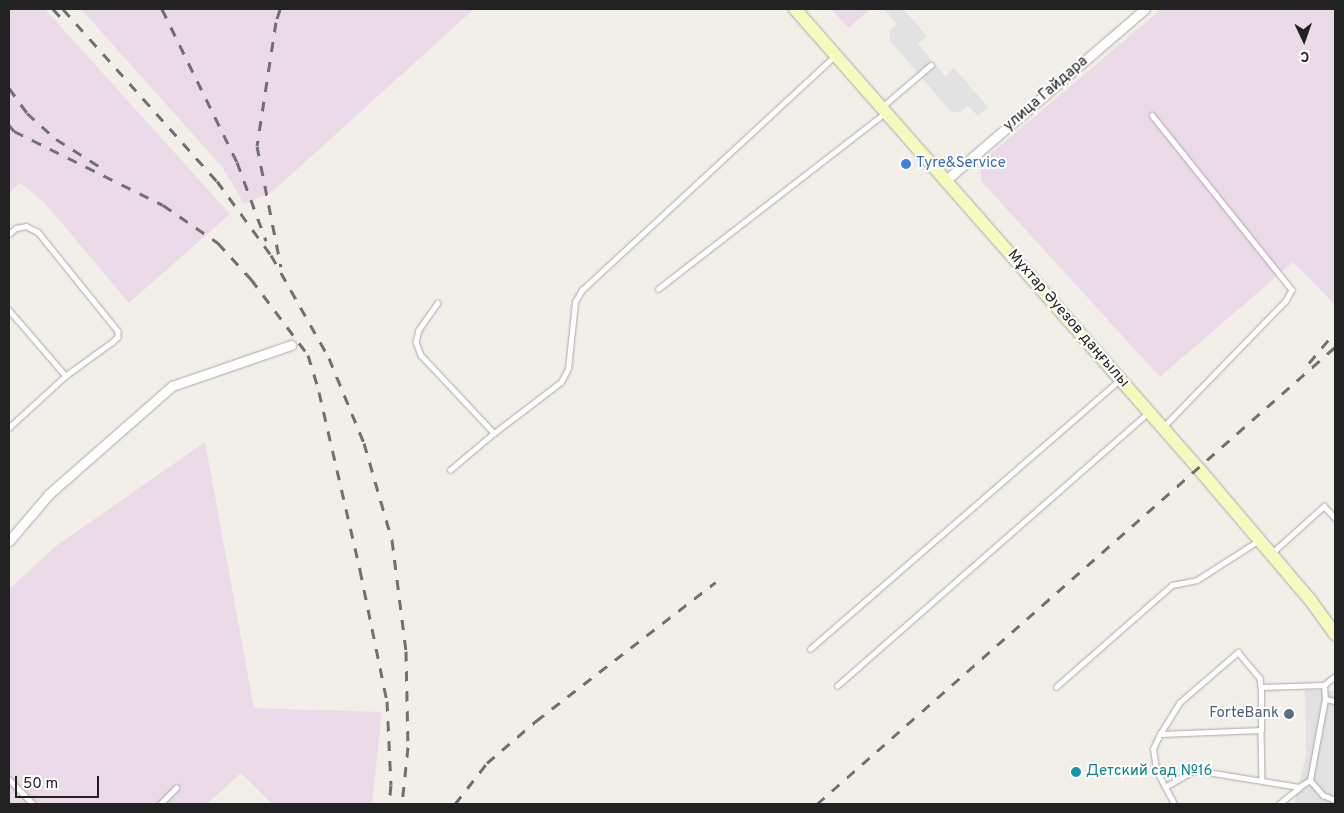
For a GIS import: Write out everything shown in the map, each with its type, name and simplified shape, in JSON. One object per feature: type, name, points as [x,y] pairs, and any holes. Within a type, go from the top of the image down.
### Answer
[{"type":"main road","name":"Мұхтар Әуезов даңғылы","points":[[795,9],[1163,428],[1311,601],[1335,634]]},
{"type":"street","name":"улица Гайдара","points":[[946,180],[1145,9]]},
{"type":"street","points":[[9,541],[49,494],[172,386],[291,345]]},
{"type":"lane","points":[[450,470],[494,433],[561,382],[568,370],[575,302],[582,290],[836,55]]},
{"type":"lane","points":[[658,289],[884,109],[931,65]]},
{"type":"lane","points":[[1152,115],[1292,290],[1286,301],[1163,428]]},
{"type":"lane","points":[[9,234],[16,228],[26,226],[38,232],[118,331],[118,337],[113,342],[66,376],[9,428]]},
{"type":"lane","points":[[438,302],[419,330],[416,342],[421,355],[494,433]]},
{"type":"lane","points":[[9,310],[66,376]]},
{"type":"lane","points":[[810,648],[1120,379]]},
{"type":"lane","points":[[837,686],[1149,412]]},
{"type":"lane","points":[[1271,554],[1324,506],[1335,518]]},
{"type":"lane","points":[[1056,687],[1172,585],[1197,580],[1259,540]]},
{"type":"lane","points":[[1174,804],[1156,770],[1152,749],[1179,703],[1238,652],[1260,678],[1262,781]]},
{"type":"lane","points":[[1261,687],[1324,686],[1335,676]]},
{"type":"lane","points":[[1279,804],[1310,780],[1326,699],[1324,686]]},
{"type":"lane","points":[[1326,699],[1335,701]]},
{"type":"lane","points":[[1160,734],[1261,730]]},
{"type":"lane","points":[[1165,787],[1194,770],[1299,787]]},
{"type":"lane","points":[[9,779],[33,804]]},
{"type":"lane","points":[[1310,780],[1323,795],[1335,800]]},
{"type":"lane","points":[[160,804],[176,788]]},
{"type":"shaded area","points":[[9,9],[45,9],[230,214],[129,303],[44,202],[20,183],[9,193]]},
{"type":"shaded area","points":[[81,9],[474,9],[272,192],[244,204],[223,168]]},
{"type":"shaded area","points":[[831,9],[871,9],[848,28]]},
{"type":"shaded area","points":[[884,9],[903,9],[927,36],[918,44],[945,76],[954,68],[988,107],[978,116],[968,106],[961,112],[951,112],[891,42],[889,31],[897,24]]},
{"type":"shaded area","points":[[1161,9],[1335,9],[1335,305],[1293,262],[1160,377],[981,181],[981,162]]},
{"type":"shaded area","points":[[205,442],[254,708],[382,712],[372,804],[272,804],[241,773],[207,804],[9,804],[9,589],[56,546]]},
{"type":"shaded area","points":[[1305,690],[1335,691],[1335,804],[1294,803],[1306,756]]},
{"type":"railway","points":[[53,9],[66,23]]},
{"type":"railway","points":[[63,9],[217,181],[271,255],[329,358],[364,443],[392,540],[406,651],[408,747],[402,804]]},
{"type":"railway","points":[[162,9],[237,162],[266,241]]},
{"type":"railway","points":[[280,9],[276,22],[257,146],[281,267]]},
{"type":"railway","points":[[9,88],[27,113],[56,139],[105,170]]},
{"type":"railway","points":[[9,125],[14,131],[163,205],[218,243],[251,279],[308,355],[319,392],[360,570],[387,701],[391,785],[389,804]]},
{"type":"railway","points":[[1309,363],[1335,332]]},
{"type":"railway","points":[[817,804],[1335,347]]},
{"type":"railway","points":[[455,804],[487,763],[536,721],[716,582]]},
{"type":"place","name":"Tyre&Service","points":[[906,164]]},
{"type":"place","name":"ForteBank","points":[[1289,714]]},
{"type":"place","name":"Детский сад №16","points":[[1076,772]]}]
